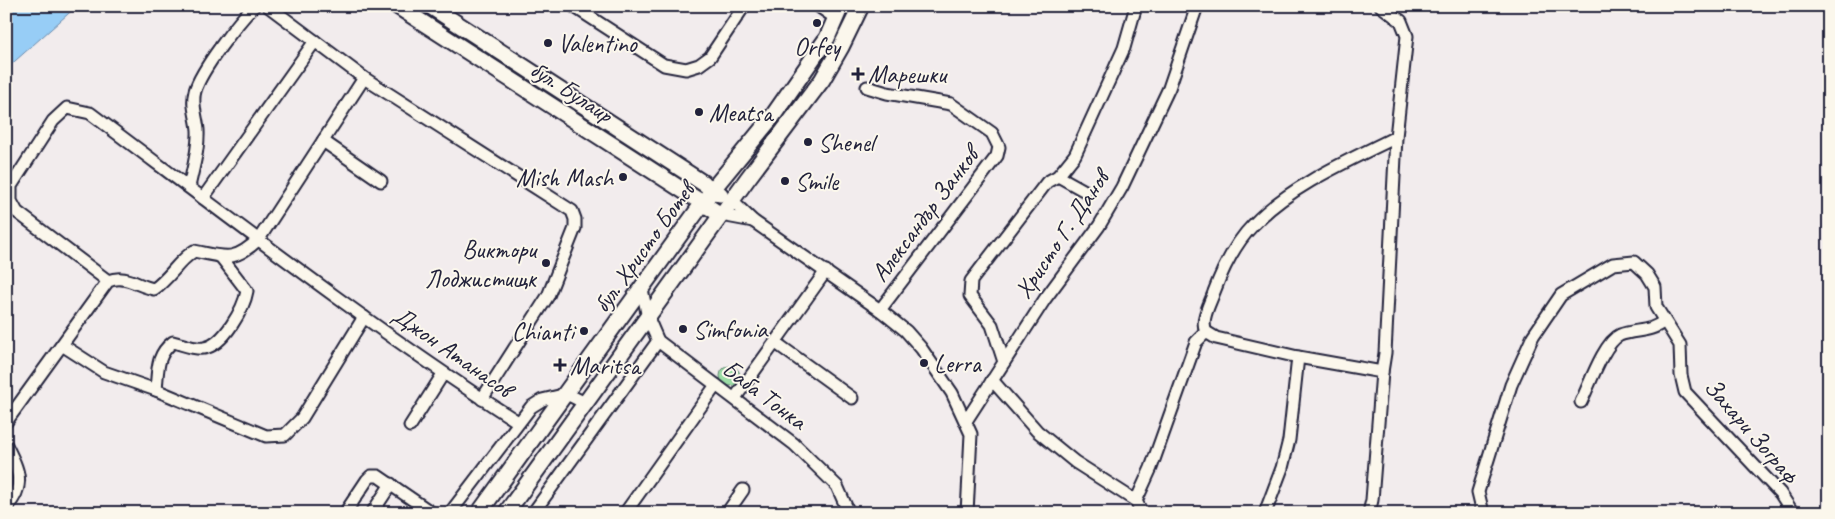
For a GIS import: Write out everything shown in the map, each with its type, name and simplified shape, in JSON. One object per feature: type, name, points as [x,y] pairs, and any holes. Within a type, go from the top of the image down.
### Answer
[{"type":"main road","name":"бул. Булаир","points":[[397,6],[721,215]]},
{"type":"main road","name":"бул. Булаир","points":[[430,6],[732,201]]},
{"type":"main road","name":"бул. Христо Ботев","points":[[506,513],[721,215],[822,80],[842,47],[860,6]]},
{"type":"main road","name":"бул. Христо Ботев","points":[[479,513],[567,394],[703,203],[772,117],[827,38],[839,13]]},
{"type":"street","points":[[189,187],[196,158],[198,130],[194,107],[195,92],[203,74],[244,16],[254,6]]},
{"type":"street","points":[[268,6],[364,78],[572,211],[575,219],[575,228],[548,296],[482,400]]},
{"type":"street","points":[[573,6],[664,65],[686,69],[699,66],[710,57],[744,6]]},
{"type":"street","points":[[818,6],[839,13]]},
{"type":"street","points":[[1004,362],[992,325],[970,296],[970,281],[1047,182],[1058,176],[1075,155],[1124,48],[1136,6]]},
{"type":"street","name":"Христо Г. Данов","points":[[966,421],[1045,299],[1099,226],[1122,187],[1169,88],[1197,6]]},
{"type":"street","points":[[1369,513],[1372,500],[1385,353],[1396,137],[1407,36],[1401,22],[1381,6]]},
{"type":"street","points":[[203,198],[315,41]]},
{"type":"street","points":[[6,422],[108,281],[125,278],[144,287],[154,289],[165,282],[185,257],[194,251],[221,257],[233,256],[245,252],[259,239],[364,78]]},
{"type":"street","name":"Александър Занков","points":[[867,87],[887,94],[951,104],[992,132],[999,147],[997,156],[880,310]]},
{"type":"street","name":"Джон Атанасов","points":[[108,281],[17,212],[11,201],[11,186],[53,121],[67,108],[90,113],[444,374],[518,422]]},
{"type":"street","points":[[1382,372],[1298,357],[1216,338],[1206,332],[1204,322],[1225,264],[1253,224],[1288,196],[1337,167],[1396,137]]},
{"type":"street","points":[[323,141],[381,181]]},
{"type":"street","points":[[1058,176],[1085,191]]},
{"type":"street","points":[[732,201],[753,221],[880,310],[906,331],[921,348],[952,393],[971,434],[967,513]]},
{"type":"street","points":[[721,215],[753,221]]},
{"type":"street","points":[[156,390],[159,358],[165,348],[174,342],[203,349],[213,345],[221,338],[245,304],[247,291],[221,257]]},
{"type":"street","points":[[1483,513],[1478,492],[1510,385],[1533,336],[1561,295],[1613,264],[1634,262],[1647,274],[1655,287],[1656,308],[1664,321],[1657,327],[1619,336],[1606,346],[1581,402]]},
{"type":"street","points":[[735,398],[826,271]]},
{"type":"street","points":[[533,513],[658,342],[648,318],[642,289]]},
{"type":"street","points":[[62,345],[104,372],[156,390],[266,436],[285,435],[302,418],[364,316]]},
{"type":"street","name":"Захари Зограф","points":[[1664,321],[1680,345],[1681,375],[1685,392],[1780,493],[1793,513]]},
{"type":"street","points":[[1136,501],[1151,468],[1196,342],[1206,332]]},
{"type":"street","name":"Баба Тонка","points":[[658,342],[794,444],[827,474],[843,496],[849,513]]},
{"type":"street","points":[[776,343],[852,398]]},
{"type":"street","points":[[1266,513],[1282,468],[1289,440],[1298,357]]},
{"type":"street","points":[[410,426],[444,374]]},
{"type":"street","points":[[992,380],[1037,431],[1076,462],[1136,501],[1142,513]]},
{"type":"street","points":[[624,513],[716,385]]},
{"type":"street","points":[[450,513],[531,407],[542,400],[567,394],[585,403]]},
{"type":"street","points":[[6,445],[19,472],[18,488],[6,508]]},
{"type":"street","points":[[345,513],[371,476],[378,476],[432,513]]},
{"type":"street","points":[[372,513],[391,484]]},
{"type":"street","points":[[727,513],[743,490]]},
{"type":"green space","points":[[730,366],[737,369],[740,376],[737,383],[730,386],[723,383],[720,376],[723,369]]},
{"type":"water","points":[[6,6],[77,6],[6,69]]},
{"type":"place","name":"Orfey","points":[[817,23]]},
{"type":"place","name":"Valentino","points":[[548,43]]},
{"type":"place","name":"Марешки","points":[[858,74]]},
{"type":"place","name":"Meatsa","points":[[699,112]]},
{"type":"place","name":"Shenel","points":[[808,142]]},
{"type":"place","name":"Mish Mash","points":[[623,177]]},
{"type":"place","name":"Smile","points":[[785,181]]},
{"type":"place","name":"Виктори Лоджистищк","points":[[546,263]]},
{"type":"place","name":"Simfonia","points":[[683,329]]},
{"type":"place","name":"Chianti","points":[[584,331]]},
{"type":"place","name":"Lerra","points":[[924,363]]},
{"type":"place","name":"Maritsa","points":[[560,365]]}]
